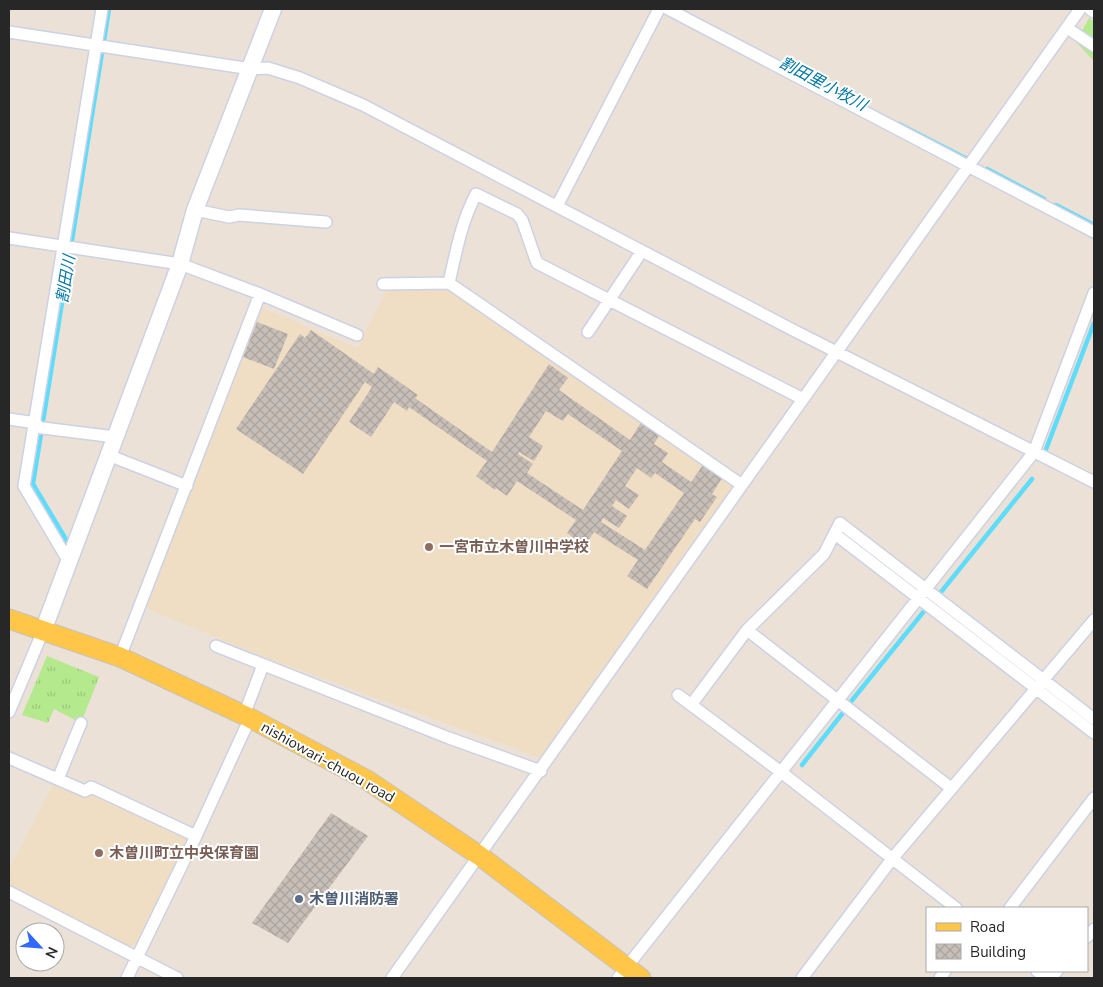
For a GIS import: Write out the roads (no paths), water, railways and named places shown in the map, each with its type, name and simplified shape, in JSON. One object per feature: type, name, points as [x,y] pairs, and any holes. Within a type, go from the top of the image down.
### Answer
[{"type":"main road","name":"nishiowari-chuou road","points":[[9,620],[120,657],[247,716],[367,780],[480,856],[628,975]]},
{"type":"street","points":[[68,562],[24,486],[39,427],[69,248],[101,45],[102,9]]},
{"type":"street","points":[[9,709],[43,631],[180,264],[195,210],[273,9]]},
{"type":"street","points":[[557,206],[659,9]]},
{"type":"street","points":[[668,9],[1094,232]]},
{"type":"street","points":[[392,978],[541,771],[1080,9]]},
{"type":"street","points":[[1090,9],[1094,12]]},
{"type":"street","points":[[9,32],[251,69],[268,68],[329,89],[1094,482]]},
{"type":"street","points":[[1073,32],[1094,46]]},
{"type":"street","points":[[449,282],[458,239],[466,213],[476,194],[517,214],[522,220],[537,263],[803,399]]},
{"type":"street","points":[[195,210],[229,217],[239,215],[326,222]]},
{"type":"street","points":[[9,238],[180,264],[260,294],[357,335]]},
{"type":"street","points":[[588,332],[642,251]]},
{"type":"street","points":[[383,284],[449,282],[742,485]]},
{"type":"street","points":[[628,975],[781,772],[1034,452],[1094,293]]},
{"type":"street","points":[[120,657],[260,294]]},
{"type":"street","points":[[9,419],[39,427],[115,437]]},
{"type":"street","points":[[108,455],[187,486]]},
{"type":"street","points":[[691,705],[747,630],[824,554],[840,523],[926,588],[1094,733]]},
{"type":"street","points":[[835,534],[919,598],[1039,684],[1094,719]]},
{"type":"street","points":[[802,978],[892,859],[1094,620]]},
{"type":"street","points":[[747,630],[952,788]]},
{"type":"street","points":[[216,646],[440,735],[541,771]]},
{"type":"street","points":[[127,978],[196,836],[247,716],[263,664]]},
{"type":"street","points":[[678,695],[781,772],[955,907]]},
{"type":"street","points":[[58,779],[81,723]]},
{"type":"street","points":[[9,758],[85,791],[91,787],[196,836]]},
{"type":"street","points":[[1011,907],[1094,798]]},
{"type":"street","points":[[9,892],[136,959],[177,978]]},
{"type":"waterway","name":"割田川","points":[[67,541],[33,484],[109,9]]},
{"type":"waterway","name":"割田里小牧川","points":[[899,124],[967,159]]},
{"type":"waterway","name":"割田里小牧川","points":[[987,169],[1044,199]]},
{"type":"waterway","name":"割田里小牧川","points":[[1056,205],[1094,225]]},
{"type":"waterway","points":[[1045,452],[1094,323]]},
{"type":"waterway","points":[[941,592],[1032,479]]},
{"type":"waterway","points":[[849,704],[925,610]]},
{"type":"waterway","points":[[802,765],[842,714]]},
{"type":"place","name":"一宮市立木曽川中学校","points":[[429,547]]},
{"type":"place","name":"木曽川町立中央保育園","points":[[99,853]]},
{"type":"place","name":"木曽川消防署","points":[[299,899]]}]
